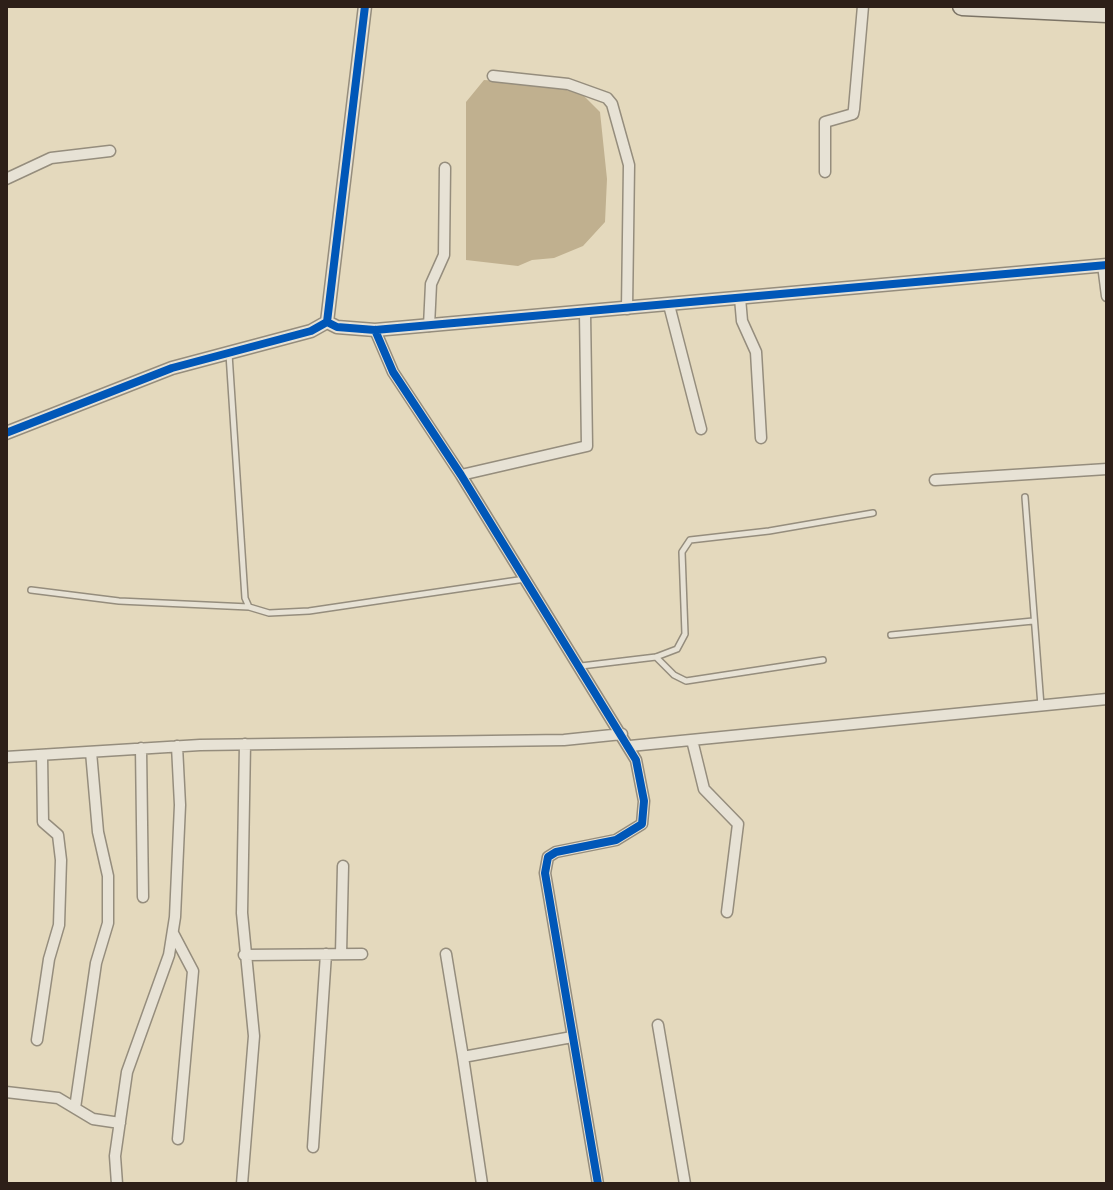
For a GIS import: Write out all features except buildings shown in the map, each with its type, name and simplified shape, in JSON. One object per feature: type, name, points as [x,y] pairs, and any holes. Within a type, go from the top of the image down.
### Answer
[{"type":"highway","points":[[962,6],[1107,13]]},
{"type":"street","points":[[327,322],[365,6]]},
{"type":"street","points":[[825,172],[825,122],[853,114],[863,6]]},
{"type":"street","points":[[493,76],[568,84],[607,98],[612,104],[629,165],[627,309]]},
{"type":"street","points":[[6,179],[51,158],[110,151]]},
{"type":"street","points":[[429,326],[431,284],[444,255],[445,168]]},
{"type":"street","points":[[327,322],[337,327],[375,330],[1105,265],[1107,296]]},
{"type":"street","points":[[740,298],[744,330],[756,352],[761,438]]},
{"type":"street","points":[[669,305],[701,429]]},
{"type":"street","points":[[461,475],[587,446],[585,313]]},
{"type":"street","points":[[6,433],[172,368],[311,331],[327,322]]},
{"type":"street","points":[[375,330],[393,372],[630,746],[643,790],[642,824],[616,840],[556,852],[548,857],[546,863],[598,1184]]},
{"type":"street","points":[[935,480],[1107,469]]},
{"type":"street","points":[[630,746],[1107,699]]},
{"type":"street","points":[[6,757],[177,746],[564,740],[622,734]]},
{"type":"street","points":[[692,740],[704,789],[738,824],[727,912]]},
{"type":"street","points":[[242,1184],[254,1036],[252,991],[244,955],[245,744]]},
{"type":"street","points":[[117,1184],[120,1123],[127,1072],[169,955],[173,933],[180,805],[177,746]]},
{"type":"street","points":[[141,748],[143,897]]},
{"type":"street","points":[[75,1108],[93,977],[108,923],[108,876],[98,832],[91,752]]},
{"type":"street","points":[[37,1040],[49,959],[59,925],[61,860],[58,835],[43,822],[42,755]]},
{"type":"street","points":[[341,954],[343,866]]},
{"type":"street","points":[[173,933],[193,971],[178,1139]]},
{"type":"street","points":[[313,1147],[326,954]]},
{"type":"street","points":[[244,955],[362,954]]},
{"type":"street","points":[[446,954],[482,1184]]},
{"type":"street","points":[[658,1025],[685,1184]]},
{"type":"street","points":[[463,1057],[572,1037]]},
{"type":"street","points":[[6,1092],[58,1098],[93,1119],[120,1123]]},
{"type":"lane","points":[[229,353],[245,598],[249,607]]},
{"type":"lane","points":[[1025,497],[1041,707]]},
{"type":"lane","points":[[580,666],[656,657],[677,649],[685,634],[682,552],[690,540],[769,531],[873,513]]},
{"type":"lane","points":[[31,590],[119,601],[249,607],[269,613],[309,611],[525,579]]},
{"type":"lane","points":[[891,635],[1033,621]]},
{"type":"lane","points":[[656,657],[674,675],[686,681],[823,660]]},
{"type":"shaded area","points":[[484,80],[532,83],[581,93],[600,112],[607,179],[605,222],[583,246],[554,258],[532,260],[518,266],[466,260],[466,102]]},
{"type":"cycle path","points":[[6,433],[172,368],[311,331],[327,322],[365,6]]},
{"type":"cycle path","points":[[327,322],[337,327],[375,330],[1107,265]]},
{"type":"cycle path","points":[[375,330],[393,372],[461,475],[636,760],[644,801],[642,824],[616,840],[556,852],[548,857],[545,873],[598,1184]]}]
